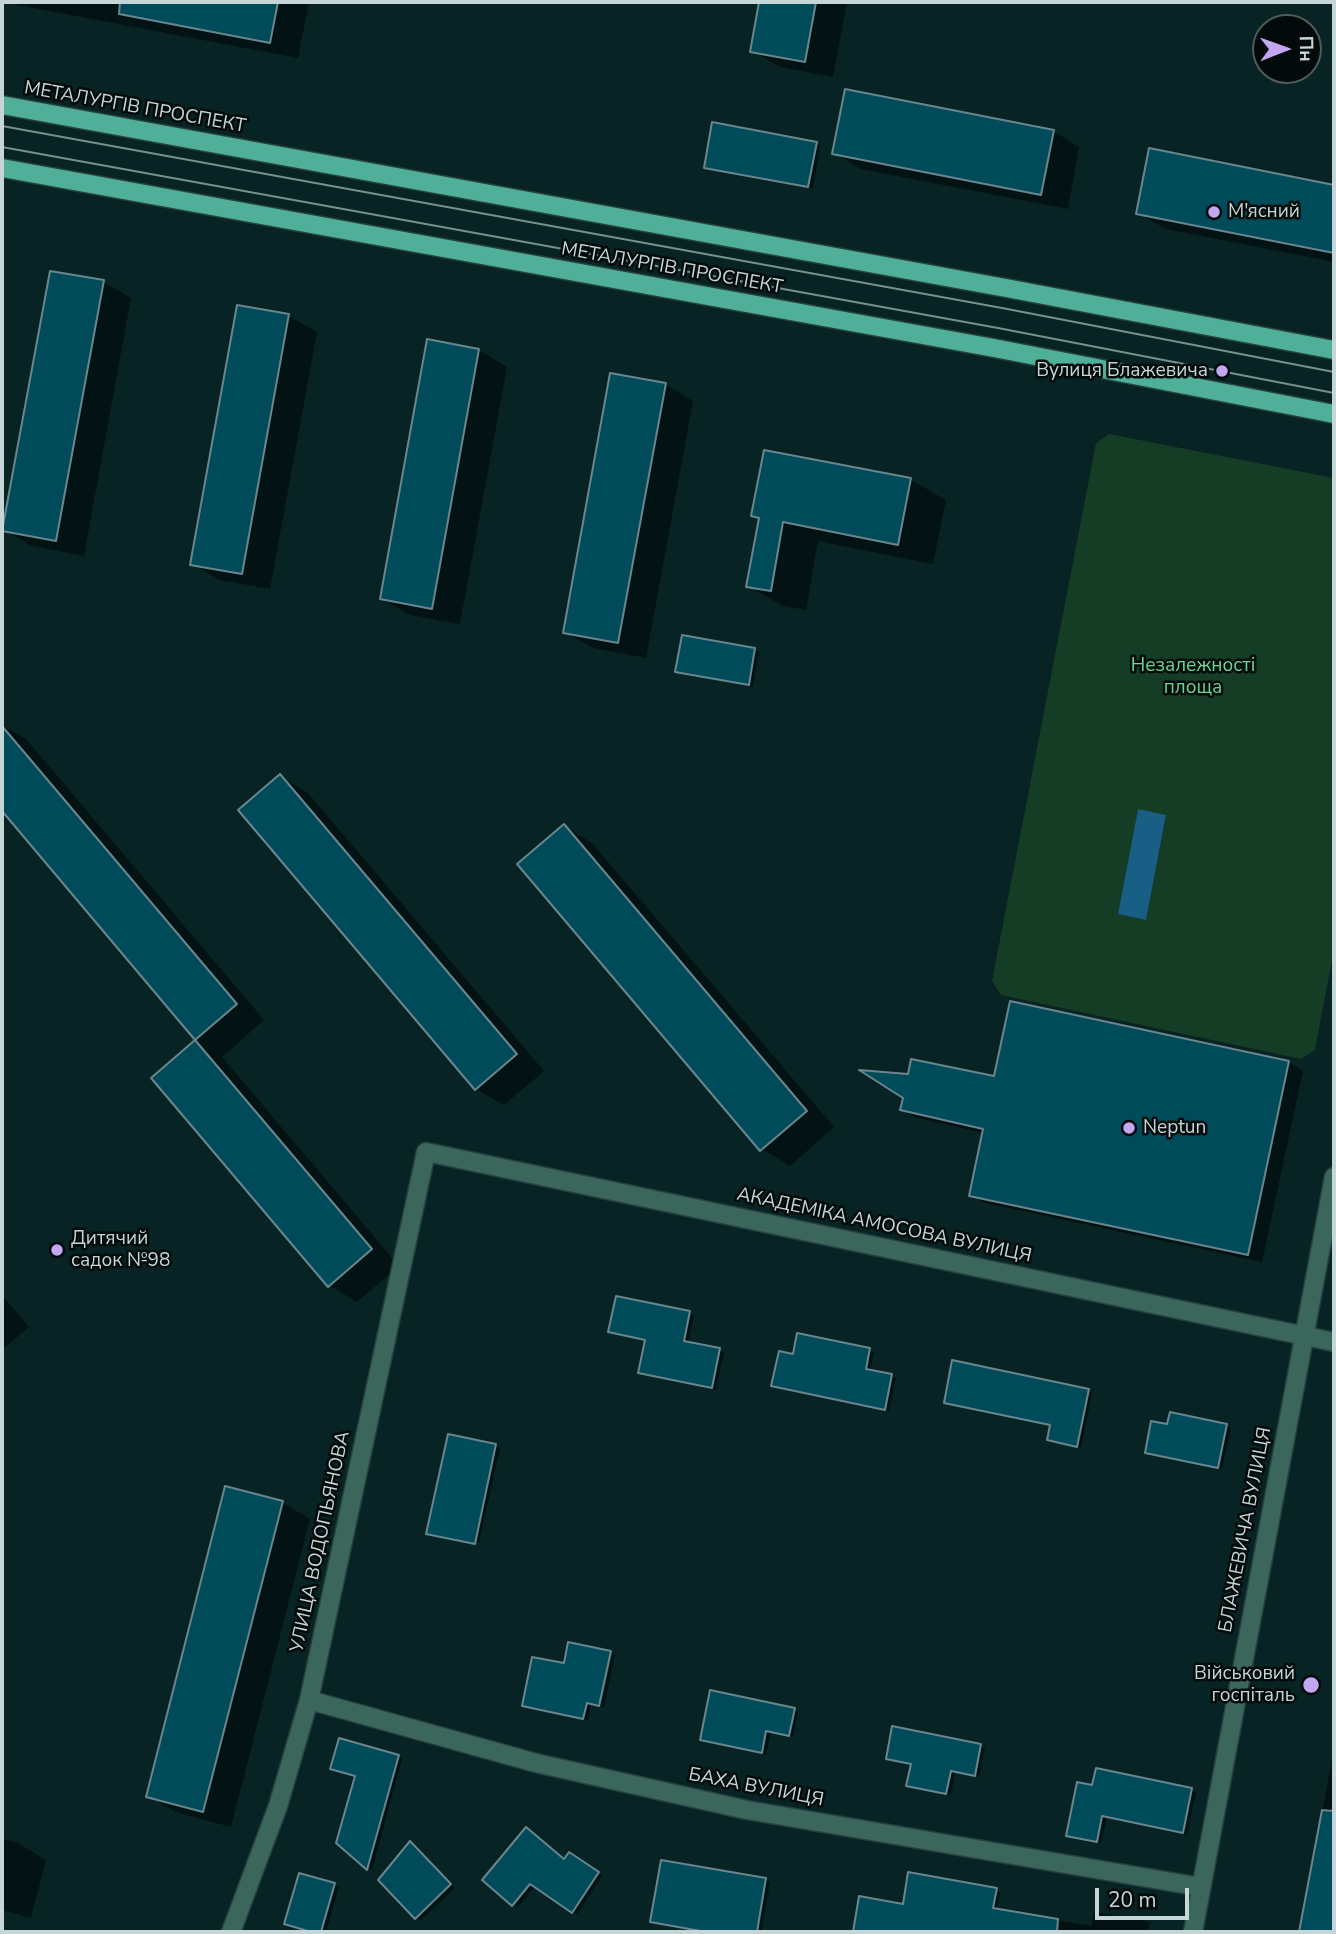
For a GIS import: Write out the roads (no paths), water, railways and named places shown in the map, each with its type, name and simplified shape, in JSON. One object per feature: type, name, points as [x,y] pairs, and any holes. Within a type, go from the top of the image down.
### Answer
[{"type":"main road","name":"МЕТАЛУРГІВ ПРОСПЕКТ","points":[[2,105],[1334,350]]},
{"type":"main road","name":"МЕТАЛУРГІВ ПРОСПЕКТ","points":[[2,168],[966,343],[1334,414]]},
{"type":"street","name":"АКАДЕМІКА АМОСОВА ВУЛИЦЯ","points":[[426,1152],[1334,1342]]},
{"type":"street","name":"УЛИЦА ВОДОПЬЯНОВА","points":[[230,1932],[278,1806],[309,1700],[426,1152]]},
{"type":"street","name":"БЛАЖЕВИЧА ВУЛИЦЯ","points":[[1193,1932],[1334,1177]]},
{"type":"street","name":"БАХА ВУЛИЦЯ","points":[[309,1700],[536,1763],[747,1810],[1201,1887]]},
{"type":"water","points":[[1138,809],[1166,815],[1146,920],[1118,914]]},
{"type":"tram line","points":[[2,126],[1002,308],[1334,372]]},
{"type":"tram line","points":[[2,147],[998,328],[1334,393]]},
{"type":"place","name":"М'ясний","points":[[1214,212]]},
{"type":"place","name":"Вулиця Блажевича","points":[[1222,371]]},
{"type":"place","name":"Neptun","points":[[1129,1128]]},
{"type":"place","name":"Дитячий садок №98","points":[[57,1250]]},
{"type":"place","name":"Військовий госпіталь","points":[[1311,1685]]},
{"type":"park label","name":"Незалежності площа","points":[[1193,677]]}]
